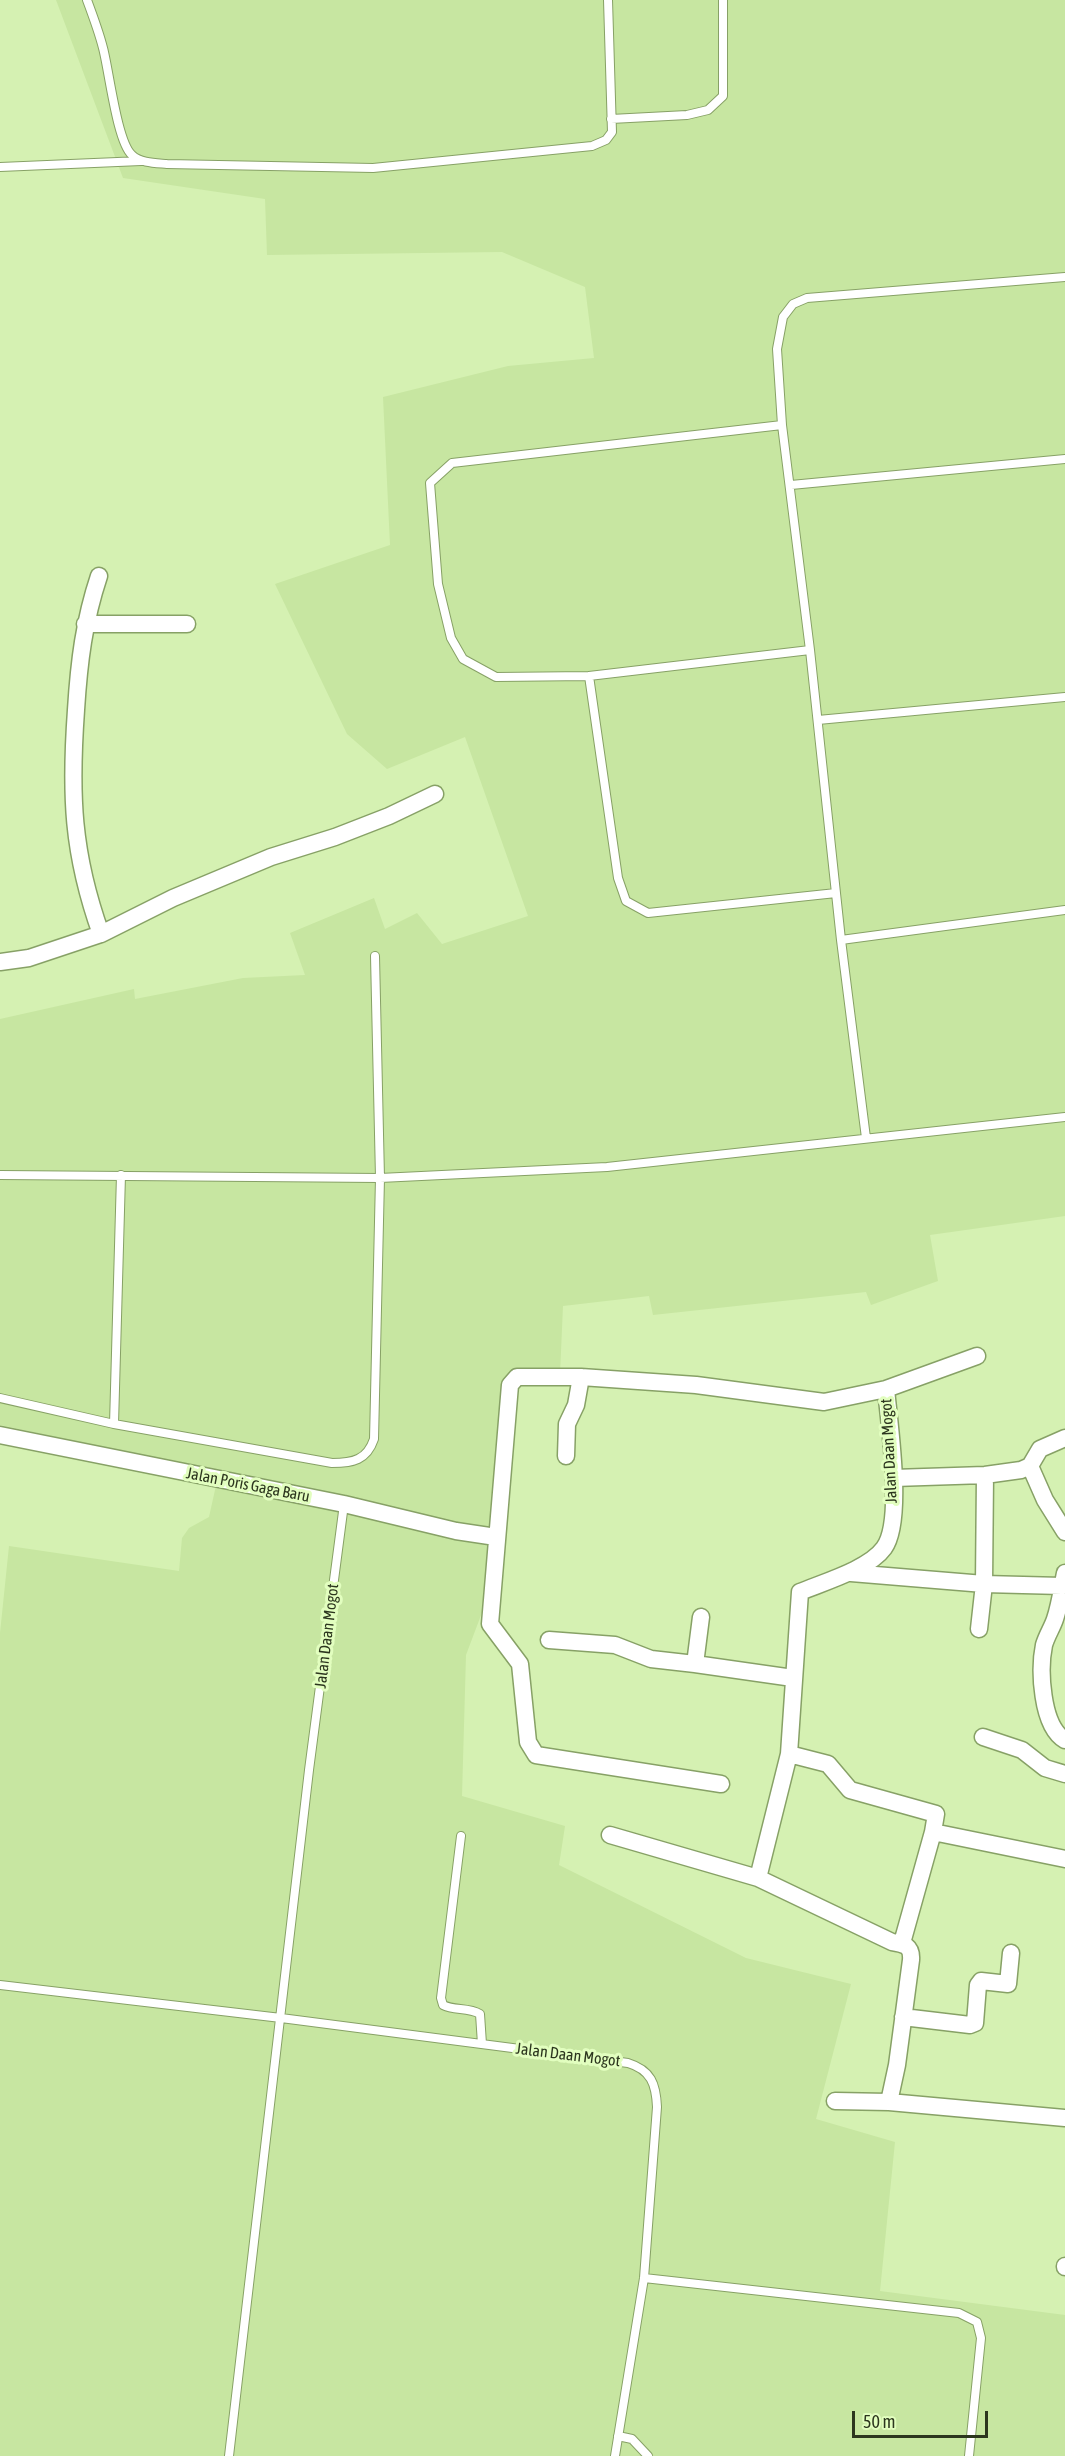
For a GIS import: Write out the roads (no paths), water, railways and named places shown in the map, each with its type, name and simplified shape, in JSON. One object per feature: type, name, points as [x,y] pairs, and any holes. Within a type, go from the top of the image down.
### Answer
[{"type":"street","points":[[99,576],[85,624],[75,722],[72,804],[78,855],[90,904],[101,934]]},
{"type":"street","points":[[85,624],[187,624]]},
{"type":"street","points":[[0,962],[29,958],[101,934],[173,898],[260,861],[335,837],[389,816],[435,794]]},
{"type":"street","points":[[886,1389],[976,1356]]},
{"type":"street","name":"Jalan Daan Mogot","points":[[721,1784],[536,1755],[528,1743],[520,1664],[490,1624],[510,1385],[517,1377],[581,1377],[696,1384],[824,1402],[886,1389],[894,1478],[891,1532],[884,1548],[865,1564],[800,1592],[789,1754],[758,1878]]},
{"type":"street","points":[[566,1456],[567,1424],[576,1405],[581,1377]]},
{"type":"street","name":"Jalan Poris Gaga Baru","points":[[0,1435],[496,1537]]},
{"type":"street","points":[[894,1478],[985,1475],[1021,1470],[1030,1466],[1040,1449],[1065,1438]]},
{"type":"street","points":[[1030,1466],[1045,1500],[1065,1532]]},
{"type":"street","points":[[979,1629],[984,1584],[985,1475]]},
{"type":"street","points":[[847,1572],[984,1584],[1064,1579],[1060,1620],[1045,1643],[1042,1678],[1048,1722],[1059,1737],[1065,1740]]},
{"type":"street","points":[[695,1664],[701,1617]]},
{"type":"street","points":[[549,1640],[615,1645],[651,1659],[793,1678]]},
{"type":"street","points":[[983,1737],[1022,1750],[1045,1768],[1065,1774]]},
{"type":"street","points":[[789,1754],[828,1764],[850,1790],[936,1814],[902,1943]]},
{"type":"street","points":[[933,1832],[1065,1859]]},
{"type":"street","points":[[610,1835],[758,1878],[892,1942],[908,1946],[911,1954],[897,2065],[889,2102]]},
{"type":"street","points":[[903,2017],[970,2025],[975,2023],[978,1985],[981,1981],[1008,1984],[1011,1953]]},
{"type":"street","points":[[835,2101],[889,2102],[1065,2118]]},
{"type":"lane","points":[[87,0],[103,48],[116,114],[128,151],[133,157],[145,161]]},
{"type":"lane","points":[[0,167],[145,161],[167,164],[373,168],[592,146],[610,137],[608,0]]},
{"type":"lane","points":[[611,119],[687,115],[708,111],[723,96],[723,0]]},
{"type":"lane","points":[[866,1138],[840,940],[818,720],[782,425],[777,350],[783,317],[793,304],[807,298],[1065,277]]},
{"type":"lane","points":[[782,425],[452,463],[430,483],[438,584],[451,638],[463,659],[496,677],[590,676],[810,650]]},
{"type":"lane","points":[[791,484],[1065,459]]},
{"type":"lane","points":[[590,676],[618,878],[626,901],[648,913],[836,893]]},
{"type":"lane","points":[[818,720],[1065,697]]},
{"type":"lane","points":[[840,940],[1065,910]]},
{"type":"lane","points":[[0,1398],[114,1424],[332,1463],[359,1460],[370,1451],[374,1439],[380,1178],[375,956]]},
{"type":"lane","points":[[0,1175],[380,1178],[607,1167],[1065,1117]]},
{"type":"lane","points":[[114,1424],[122,1175]]},
{"type":"lane","name":"Jalan Daan Mogot","points":[[229,2456],[309,1770],[344,1504]]},
{"type":"lane","points":[[461,1836],[441,1998],[443,2005],[447,2007],[480,2014],[482,2044]]},
{"type":"lane","name":"Jalan Daan Mogot","points":[[0,1985],[281,2018],[628,2063],[645,2070],[652,2079],[656,2091],[657,2107],[644,2277],[615,2456]]},
{"type":"lane","points":[[644,2277],[958,2313],[977,2322],[981,2338],[969,2456]]},
{"type":"lane","points":[[618,2436],[632,2439],[648,2456]]}]
